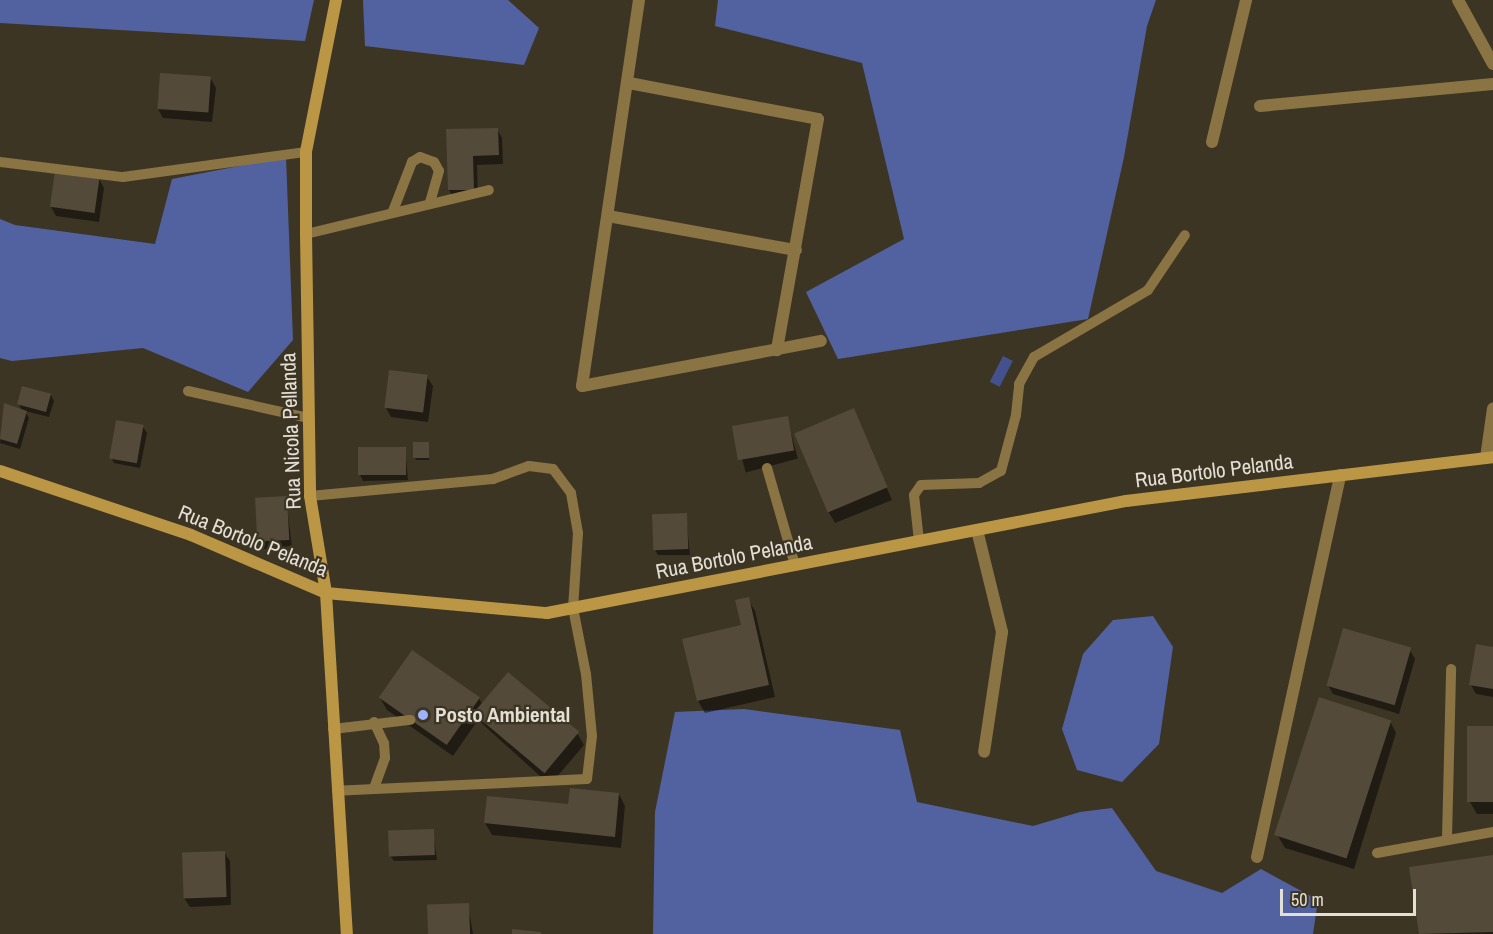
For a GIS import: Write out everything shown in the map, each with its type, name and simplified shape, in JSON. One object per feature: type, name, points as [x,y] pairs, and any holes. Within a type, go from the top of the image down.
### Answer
[{"type":"street","name":"Rua Nicola Pellanda","points":[[336,0],[306,152],[306,234],[310,496],[327,593],[333,729],[347,934]]},
{"type":"street","points":[[639,0],[582,386],[821,341]]},
{"type":"street","points":[[1212,142],[1246,0]]},
{"type":"street","points":[[1458,0],[1493,64]]},
{"type":"street","points":[[628,83],[818,119],[777,350]]},
{"type":"street","points":[[1260,106],[1493,84]]},
{"type":"street","points":[[608,216],[796,250]]},
{"type":"street","points":[[1489,458],[1493,408]]},
{"type":"street","name":"Rua Bortolo Pelanda","points":[[0,471],[191,534],[327,593],[514,611],[547,612],[1126,501],[1489,458]]},
{"type":"street","points":[[1257,857],[1340,475]]},
{"type":"street","points":[[977,530],[1002,632],[984,752]]},
{"type":"lane","points":[[0,162],[123,177],[306,152]]},
{"type":"lane","points":[[393,212],[412,162],[420,157],[434,162],[439,171],[430,203]]},
{"type":"lane","points":[[306,234],[489,190]]},
{"type":"lane","points":[[919,541],[914,495],[921,485],[979,483],[1001,471],[1016,415],[1019,384],[1034,357],[1148,290],[1185,234]]},
{"type":"lane","points":[[188,391],[309,418]]},
{"type":"lane","points":[[310,496],[493,479],[529,466],[553,469],[571,493],[578,533],[573,608],[586,674],[592,736],[587,779],[337,791]]},
{"type":"lane","points":[[767,468],[795,565]]},
{"type":"lane","points":[[1447,838],[1451,669]]},
{"type":"lane","points":[[333,729],[374,722],[410,720]]},
{"type":"lane","points":[[374,722],[384,743],[385,758],[374,788]]},
{"type":"lane","points":[[1377,853],[1447,838],[1493,832]]},
{"type":"shaded area","points":[[0,0],[314,0],[305,41],[0,23]]},
{"type":"shaded area","points":[[363,0],[508,0],[539,28],[524,65],[365,46]]},
{"type":"shaded area","points":[[718,0],[1156,0],[1147,26],[1124,157],[1088,319],[838,359],[806,292],[904,239],[862,63],[715,26]]},
{"type":"shaded area","points":[[286,157],[293,340],[248,392],[143,348],[12,361],[0,358],[0,219],[15,225],[155,244],[172,179]]},
{"type":"shaded area","points":[[1003,356],[1013,361],[1000,387],[990,382]]},
{"type":"shaded area","points":[[1153,616],[1173,647],[1159,744],[1122,782],[1077,770],[1062,729],[1083,654],[1113,620]]},
{"type":"shaded area","points":[[744,709],[900,730],[917,802],[1033,826],[1080,812],[1112,808],[1156,871],[1222,893],[1261,869],[1318,900],[1313,934],[653,934],[655,812],[675,712]]},
{"type":"building","points":[[160,73],[211,77],[208,112],[157,109]]},
{"type":"building","points":[[498,128],[499,155],[473,156],[474,190],[448,190],[446,129]]},
{"type":"building","points":[[55,171],[100,177],[95,213],[50,207]]},
{"type":"building","points":[[389,370],[428,375],[423,412],[384,408]]},
{"type":"building","points":[[22,386],[51,394],[46,412],[17,404]]},
{"type":"building","points":[[4,403],[27,411],[17,444],[0,439]]},
{"type":"building","points":[[854,408],[888,487],[828,513],[794,433]]},
{"type":"building","points":[[788,416],[794,450],[738,460],[732,426]]},
{"type":"building","points":[[116,420],[144,425],[137,463],[109,458]]},
{"type":"building","points":[[413,442],[429,442],[429,458],[413,458]]},
{"type":"building","points":[[358,447],[406,447],[406,475],[358,475]]},
{"type":"building","points":[[287,496],[289,540],[257,542],[255,498]]},
{"type":"building","points":[[687,513],[688,549],[653,550],[652,514]]},
{"type":"building","points":[[749,597],[769,685],[697,701],[682,639],[741,625],[735,600]]},
{"type":"building","points":[[1343,628],[1411,648],[1395,705],[1326,686]]},
{"type":"building","points":[[1476,644],[1493,647],[1493,689],[1469,685]]},
{"type":"building","points":[[412,650],[480,698],[447,745],[379,698]]},
{"type":"building","points":[[508,672],[579,732],[545,773],[473,713]]},
{"type":"building","points":[[1319,697],[1391,720],[1346,858],[1274,835]]},
{"type":"building","points":[[1467,726],[1493,726],[1493,802],[1467,802]]},
{"type":"building","points":[[570,788],[619,793],[615,837],[484,823],[487,796],[568,804]]},
{"type":"building","points":[[434,829],[435,855],[389,857],[388,831]]},
{"type":"building","points":[[225,851],[227,897],[184,898],[182,853]]},
{"type":"building","points":[[1493,855],[1493,932],[1419,934],[1409,867]]},
{"type":"building","points":[[469,903],[470,934],[428,934],[427,904]]},
{"type":"building","points":[[512,929],[541,932],[541,934],[512,934]]},
{"type":"place","name":"Posto Ambiental","points":[[423,715]]}]
